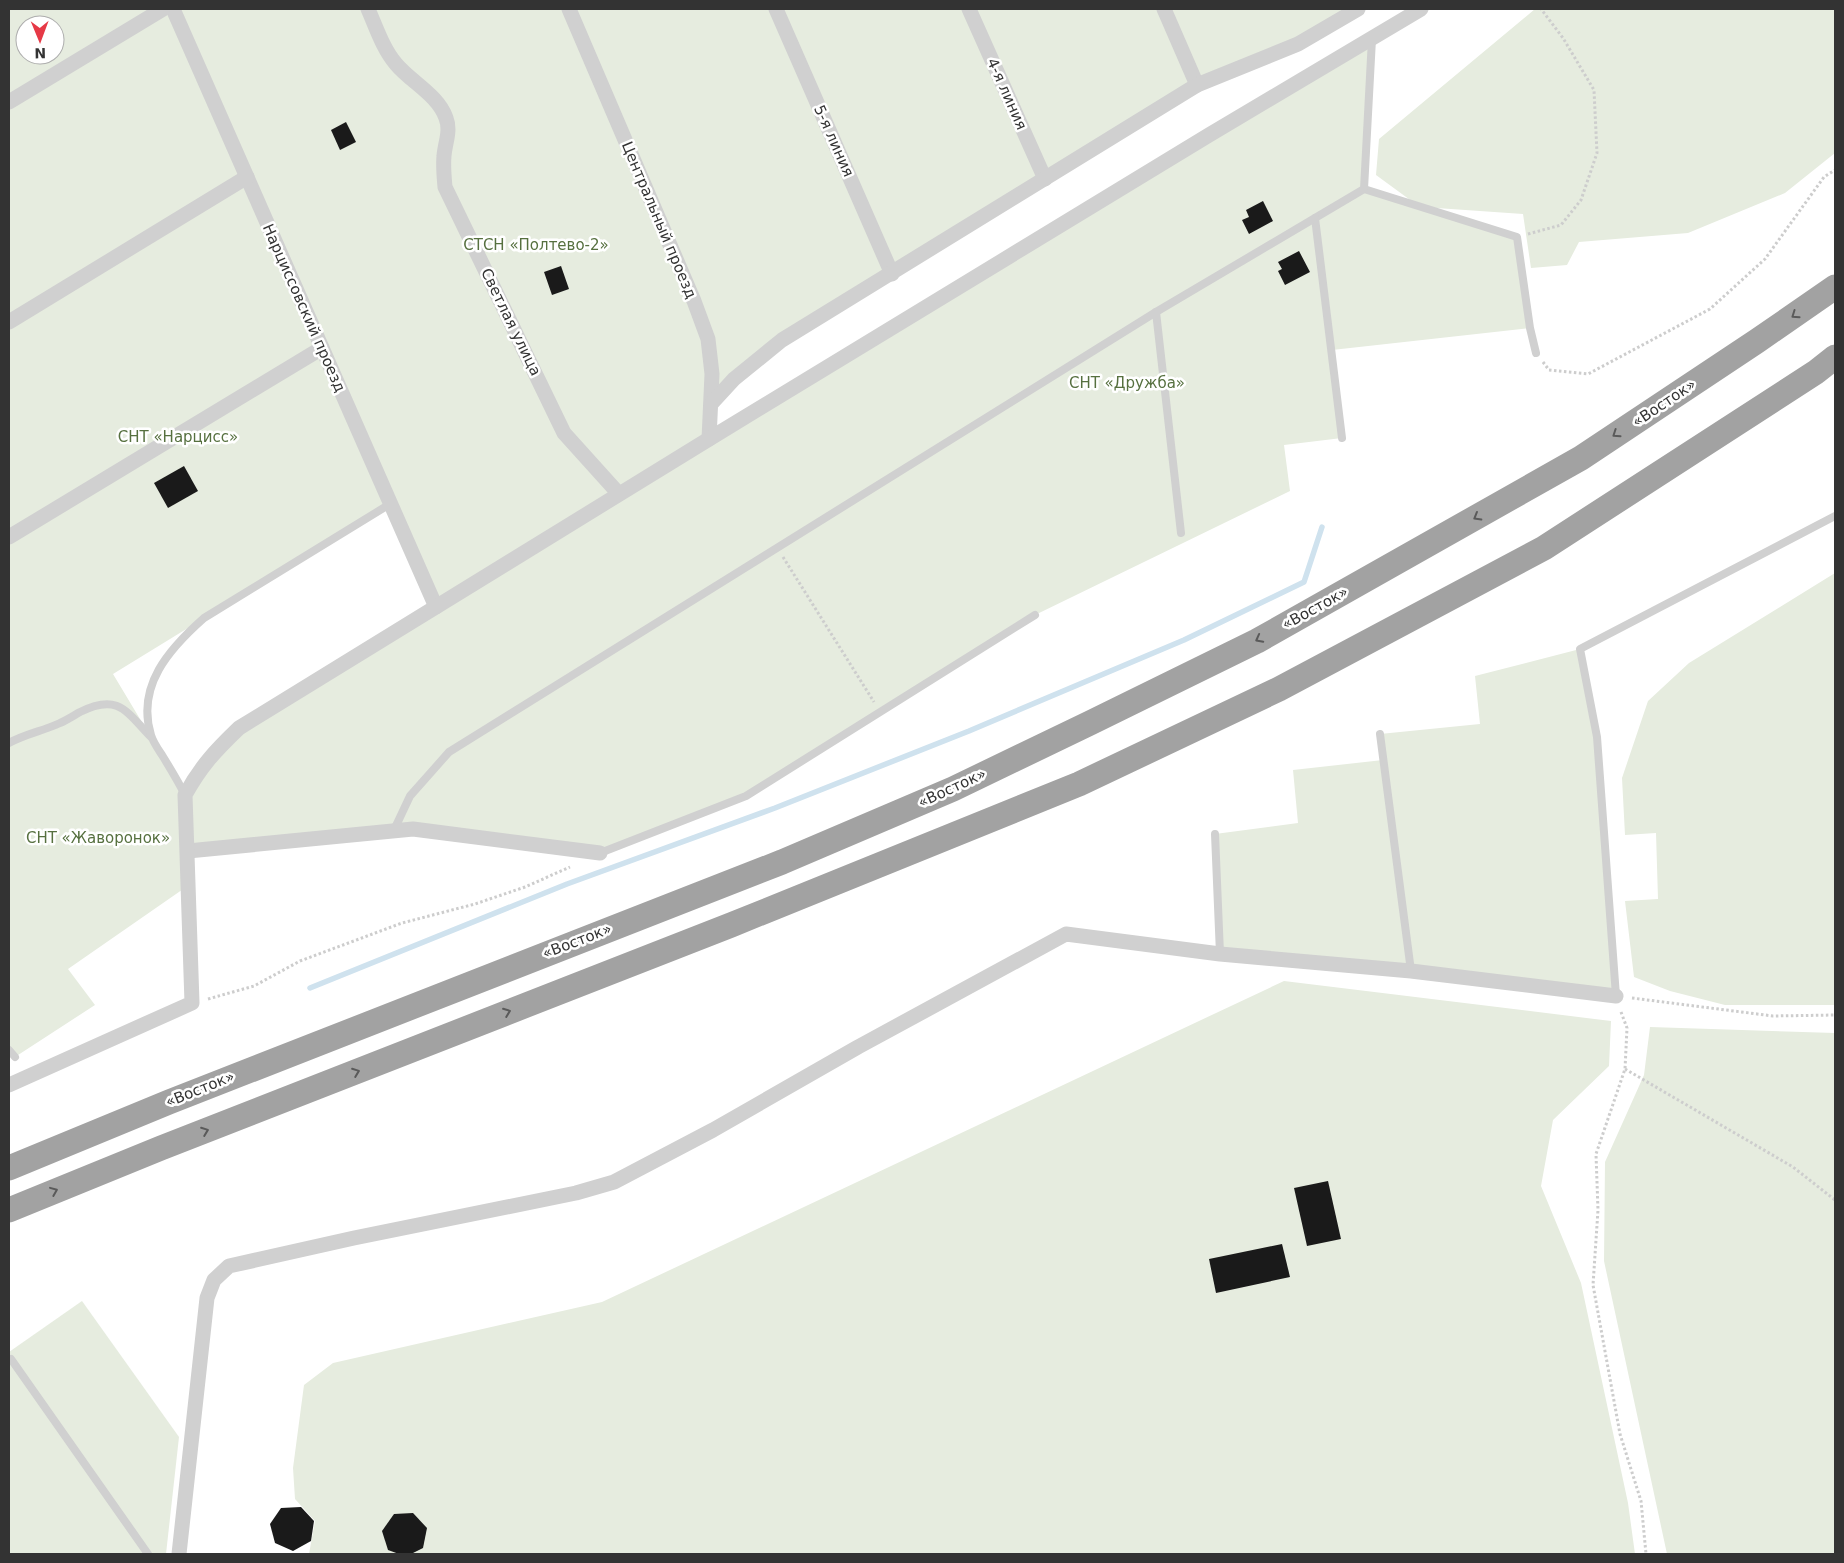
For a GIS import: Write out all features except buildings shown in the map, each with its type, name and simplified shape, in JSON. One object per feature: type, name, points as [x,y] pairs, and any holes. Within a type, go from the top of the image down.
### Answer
[{"type":"highway","name":"«Восток»","points":[[9,1168],[196,1091],[782,862],[953,789],[1090,723],[1257,641],[1581,458],[1758,341],[1835,287]]},
{"type":"highway","points":[[9,1210],[171,1144],[731,925],[1079,784],[1279,689],[1544,548],[1816,372],[1835,357]]},
{"type":"street","points":[[9,102],[164,9]]},
{"type":"street","name":"Нарциссовский проезд","points":[[173,9],[436,607]]},
{"type":"street","name":"Светлая улица","points":[[368,9],[385,47],[396,64],[443,111],[447,120],[448,133],[444,154],[445,187],[564,433],[619,494]]},
{"type":"street","name":"Центральный проезд","points":[[569,9],[694,301],[708,339],[712,374],[709,439]]},
{"type":"street","name":"5-я линия","points":[[776,9],[892,274]]},
{"type":"street","name":"4-я линия","points":[[970,9],[1045,179]]},
{"type":"street","points":[[1164,9],[1197,86]]},
{"type":"street","points":[[711,404],[734,379],[782,340],[1197,86],[1298,44],[1358,9]]},
{"type":"street","points":[[9,1086],[192,1003],[186,795],[198,771],[238,728],[709,439],[1421,9]]},
{"type":"street","points":[[9,322],[247,177]]},
{"type":"street","points":[[9,537],[322,348]]},
{"type":"street","points":[[188,850],[413,828],[600,853]]},
{"type":"street","points":[[179,1554],[207,1298],[214,1280],[229,1266],[354,1238],[576,1193],[614,1182],[713,1130],[858,1047],[1066,934],[1220,954],[1411,971],[1616,996]]},
{"type":"lane","points":[[1364,189],[1372,37]]},
{"type":"lane","points":[[394,830],[410,796],[449,752],[1156,312],[1364,189],[1517,237],[1530,328],[1536,353]]},
{"type":"lane","points":[[1315,218],[1342,438]]},
{"type":"lane","points":[[1156,312],[1181,533]]},
{"type":"lane","points":[[151,737],[146,710],[151,686],[164,661],[180,639],[204,618],[390,504]]},
{"type":"lane","points":[[1616,996],[1597,737],[1580,649],[1835,516]]},
{"type":"lane","points":[[600,853],[746,796],[1035,615]]},
{"type":"lane","points":[[9,743],[21,736],[61,723],[98,704],[116,705],[126,712],[151,737],[186,795]]},
{"type":"lane","points":[[1380,734],[1411,971]]},
{"type":"lane","points":[[1215,834],[1220,954]]},
{"type":"lane","points":[[9,1050],[15,1057]]},
{"type":"lane","points":[[11,1359],[148,1554]]},
{"type":"path","points":[[1517,237],[1561,225],[1581,200],[1597,153],[1594,90],[1563,38],[1540,9]]},
{"type":"path","points":[[1536,353],[1549,370],[1588,374],[1710,309],[1765,259],[1824,177],[1835,170]]},
{"type":"path","points":[[777,548],[880,712]]},
{"type":"path","points":[[192,1003],[254,986],[300,961],[402,923],[475,904],[525,887],[600,853]]},
{"type":"path","points":[[1646,1554],[1640,1501],[1620,1434],[1594,1285],[1598,1210],[1596,1154],[1625,1069],[1626,1028],[1616,996],[1773,1016],[1835,1015]]},
{"type":"path","points":[[1625,1069],[1793,1167],[1835,1200]]},
{"type":"green space","points":[[9,9],[1358,9],[1197,85],[782,340],[711,404],[709,438],[1372,37],[1364,189],[1417,205],[1376,175],[1379,139],[1535,9],[1835,9],[1835,153],[1785,193],[1688,233],[1579,242],[1567,265],[1531,268],[1523,214],[1422,207],[1517,237],[1530,328],[1332,350],[1342,438],[1284,445],[1290,491],[1035,615],[746,796],[600,853],[413,829],[188,850],[189,885],[68,969],[95,1005],[15,1057],[9,1050]],"holes":[[[390,504],[435,607],[213,752],[185,794],[113,674]]]},
{"type":"green space","points":[[1835,573],[1835,1005],[1725,1005],[1670,991],[1634,977],[1625,901],[1658,899],[1656,833],[1625,835],[1622,778],[1648,701],[1689,663]]},
{"type":"green space","points":[[1580,649],[1597,737],[1616,996],[1220,954],[1215,834],[1298,823],[1293,770],[1383,760],[1380,734],[1480,724],[1475,676]]},
{"type":"green space","points":[[1284,981],[1611,1021],[1609,1066],[1553,1120],[1541,1186],[1581,1283],[1628,1503],[1635,1554],[309,1554],[315,1521],[295,1499],[293,1468],[304,1385],[333,1363],[602,1302]]},
{"type":"green space","points":[[1650,1027],[1835,1033],[1835,1554],[1667,1554],[1604,1261],[1605,1162],[1644,1075]]},
{"type":"green space","points":[[82,1301],[179,1437],[166,1554],[9,1554],[9,1352]]},
{"type":"waterway","points":[[310,988],[567,884],[775,808],[969,731],[1184,640],[1304,582],[1322,527]]},
{"type":"park label","name":"СТСН «Полтево-2»","points":[[536,245]]},
{"type":"park label","name":"СНТ «Дружба»","points":[[1127,383]]},
{"type":"park label","name":"СНТ «Нарцисс»","points":[[178,437]]},
{"type":"park label","name":"СНТ «Жаворонок»","points":[[98,838]]}]
